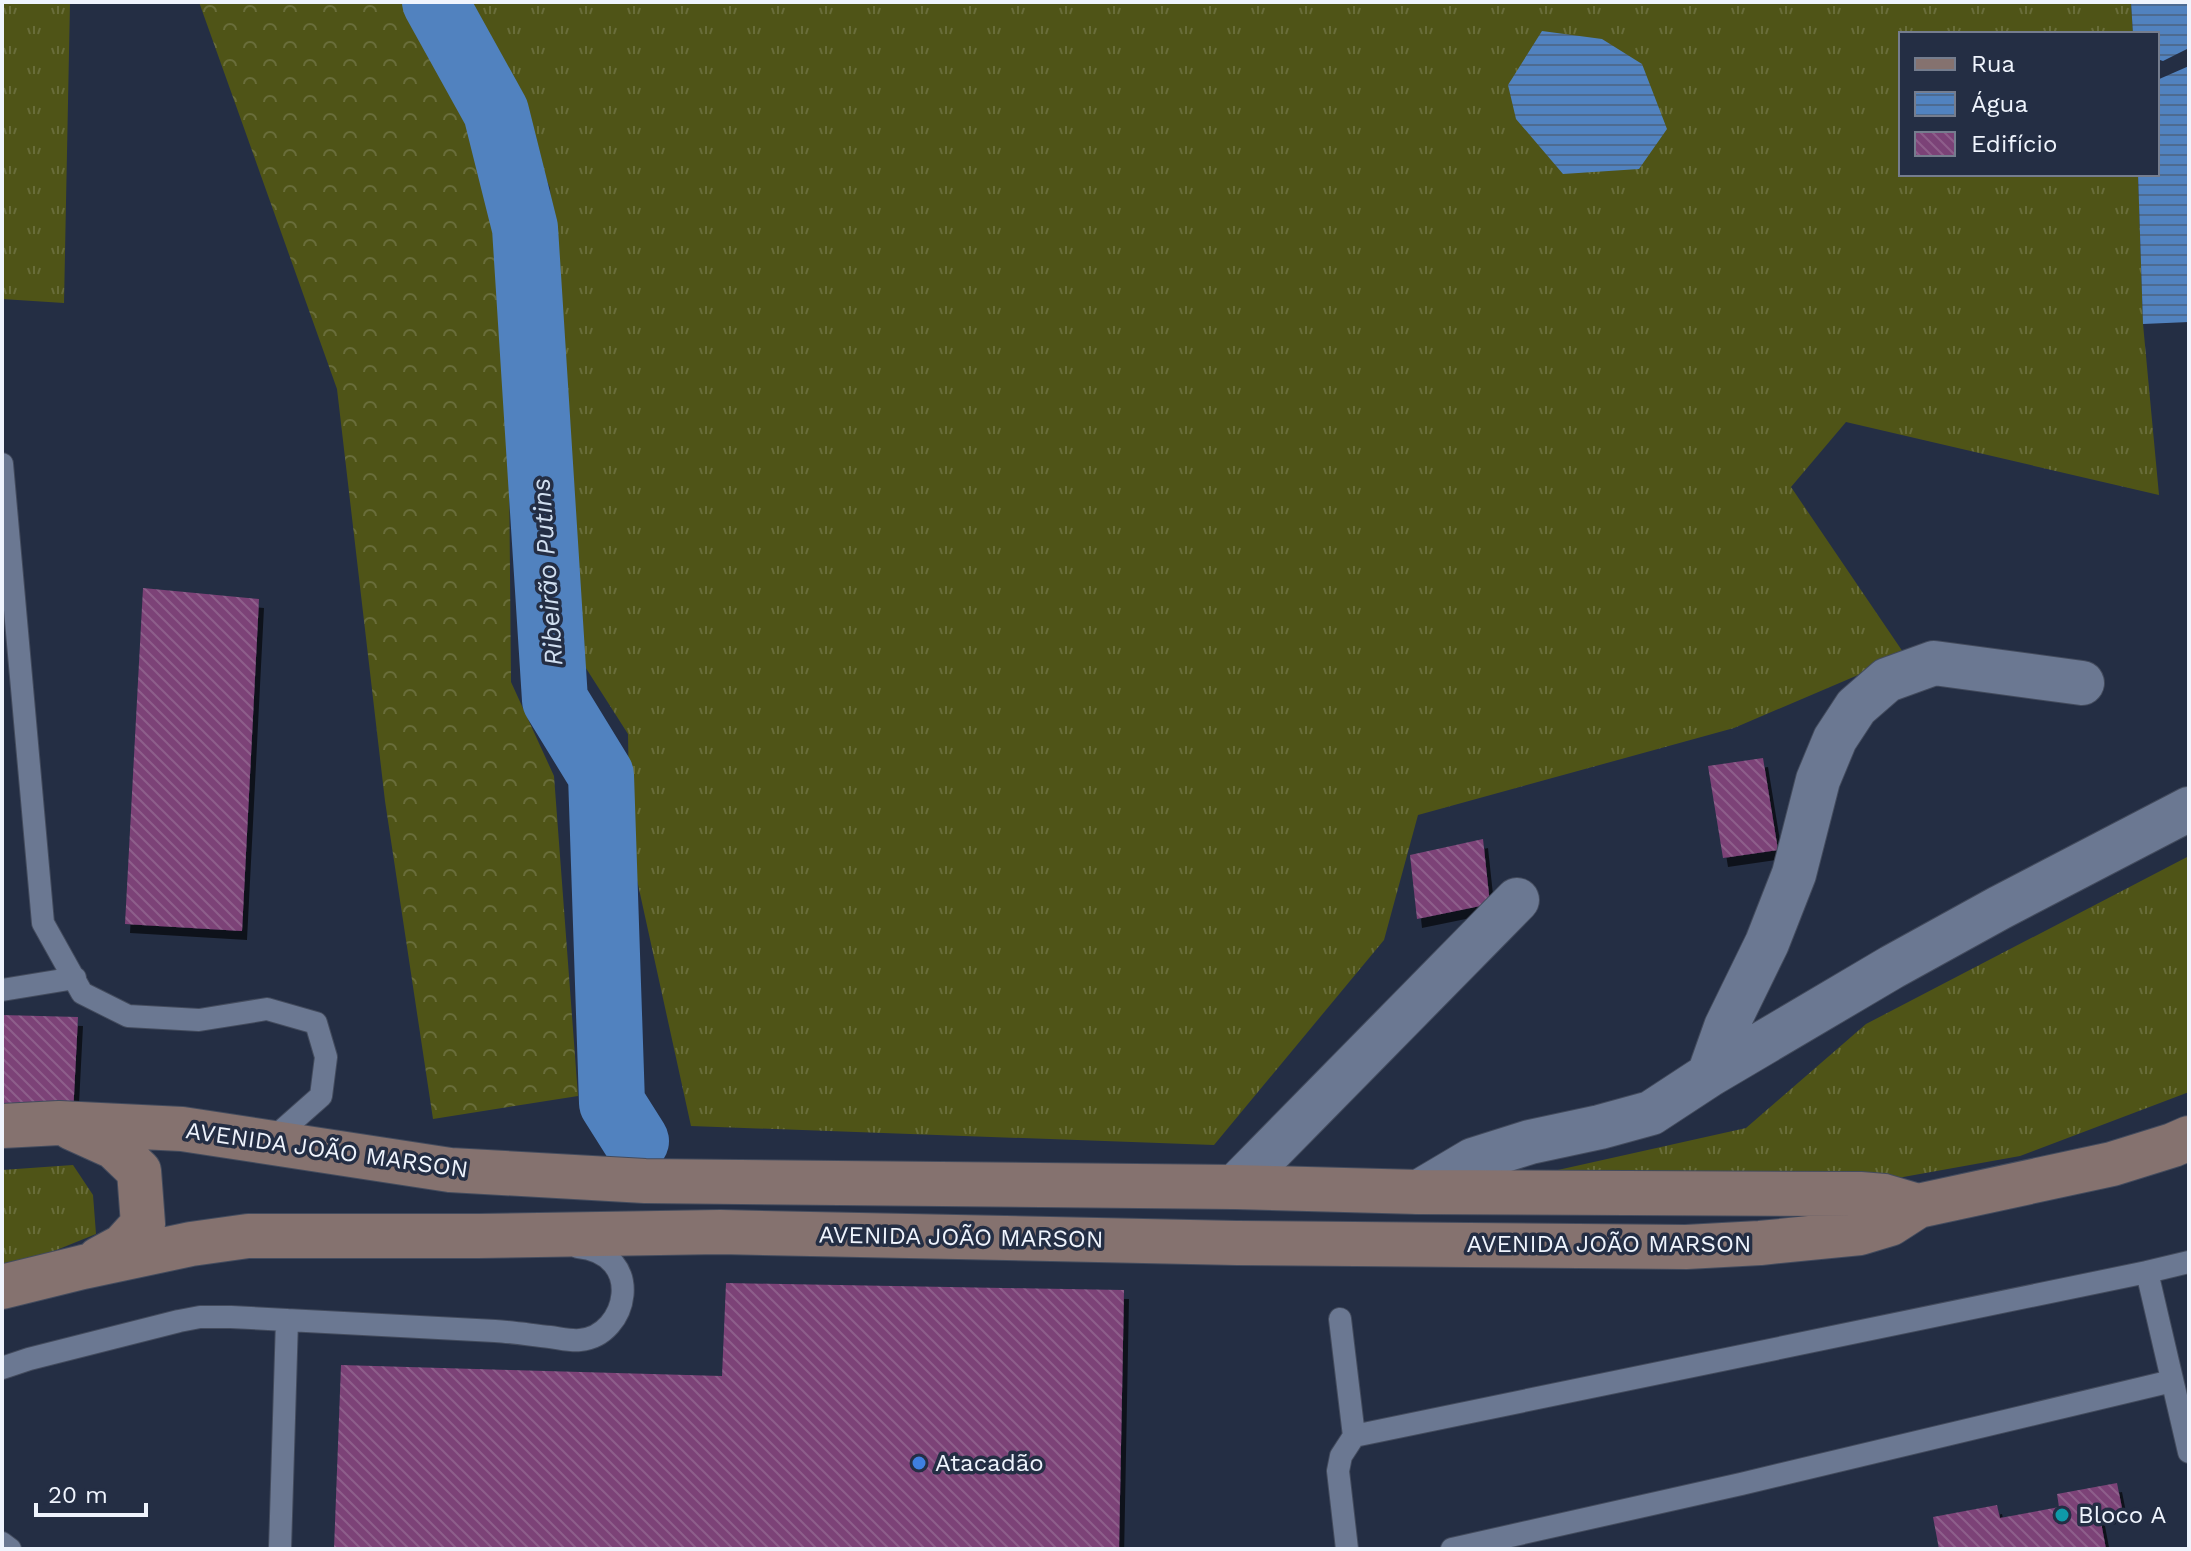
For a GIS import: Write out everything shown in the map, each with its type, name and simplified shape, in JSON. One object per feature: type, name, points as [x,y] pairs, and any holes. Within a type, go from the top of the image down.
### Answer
[{"type":"main road","name":"AVENIDA JOÃO MARSON","points":[[2,1126],[59,1123],[182,1129],[450,1170],[645,1181],[1419,1192],[1860,1194],[1884,1196],[1918,1206]]},
{"type":"main road","points":[[59,1123],[114,1147],[139,1171],[143,1224],[123,1246],[83,1267]]},
{"type":"main road","name":"AVENIDA JOÃO MARSON","points":[[2,1287],[191,1244],[248,1236],[720,1232],[1237,1243],[1686,1247],[1760,1243],[1860,1233],[1890,1224],[1918,1206],[2112,1164],[2184,1144]]},
{"type":"street","points":[[1709,1075],[1726,1027],[1767,943],[1794,874],[1818,780],[1835,739],[1856,707],[1887,680],[1934,663],[2082,683]]},
{"type":"street","points":[[1419,1192],[1473,1160],[1530,1142],[1651,1113],[1709,1075],[1892,967],[2189,809]]},
{"type":"street","points":[[1235,1187],[1517,900]]},
{"type":"lane","points":[[2,464],[43,923],[82,993],[128,1016],[199,1020],[267,1009],[316,1023],[326,1057],[321,1096],[269,1142]]},
{"type":"lane","points":[[2,990],[75,978]]},
{"type":"lane","points":[[2,1368],[200,1317],[517,1333],[581,1340],[602,1332],[612,1321],[620,1306],[622,1277],[603,1254],[588,1248],[478,1236]]},
{"type":"lane","points":[[1354,1436],[2189,1262]]},
{"type":"lane","points":[[2147,1272],[2189,1452]]},
{"type":"lane","points":[[1340,1319],[1354,1436],[1341,1456],[1338,1471],[1347,1549]]},
{"type":"lane","points":[[280,1549],[287,1320]]},
{"type":"lane","points":[[1452,1549],[2172,1381]]},
{"type":"lane","points":[[2,1543],[10,1549]]},
{"type":"green space","points":[[2,2],[70,2],[64,303],[2,299]]},
{"type":"green space","points":[[199,2],[412,2],[467,109],[507,249],[511,682],[554,776],[578,1096],[433,1119],[385,801],[337,389]]},
{"type":"green space","points":[[468,2],[2131,2],[2133,32],[1899,32],[1899,176],[2138,176],[2143,324],[2159,495],[1846,422],[1791,487],[1905,655],[1734,728],[1418,815],[1384,940],[1214,1145],[691,1126],[630,848],[628,734],[575,651],[550,188]]},
{"type":"green space","points":[[2189,856],[2189,1092],[2020,1156],[1842,1188],[1531,1176],[1746,1128],[1866,1024]]},
{"type":"green space","points":[[73,1165],[93,1195],[96,1234],[22,1264],[2,1268],[2,1170]]},
{"type":"water","points":[[2131,2],[2189,2],[2189,48],[2163,61],[2159,60],[2159,32],[2133,32]]},
{"type":"water","points":[[1542,31],[1602,39],[1642,64],[1667,129],[1639,169],[1563,174],[1516,119],[1508,85]]},
{"type":"water","points":[[2189,66],[2189,322],[2143,324],[2138,176],[2159,176],[2159,79]]},
{"type":"building","points":[[143,588],[259,599],[242,931],[125,924]]},
{"type":"building","points":[[1763,758],[1778,850],[1723,858],[1708,766]]},
{"type":"building","points":[[1483,839],[1490,904],[1417,919],[1410,855]]},
{"type":"building","points":[[2,1015],[78,1017],[73,1115],[2,1115]]},
{"type":"building","name":"Atacadão","points":[[726,1283],[1124,1290],[1119,1549],[334,1549],[341,1365],[722,1376]]},
{"type":"building","name":"Bloco A","points":[[2117,1483],[2123,1513],[2100,1517],[2106,1549],[1939,1549],[1933,1517],[1997,1505],[2000,1518],[2059,1507],[2057,1494]]},
{"type":"waterway","name":"Ribeirão Putins","points":[[435,2],[496,112],[525,228],[555,700],[601,775],[612,1103],[636,1141]]},
{"type":"place","name":"Atacadão","points":[[919,1463]]},
{"type":"place","name":"Bloco A","points":[[2062,1515]]}]
